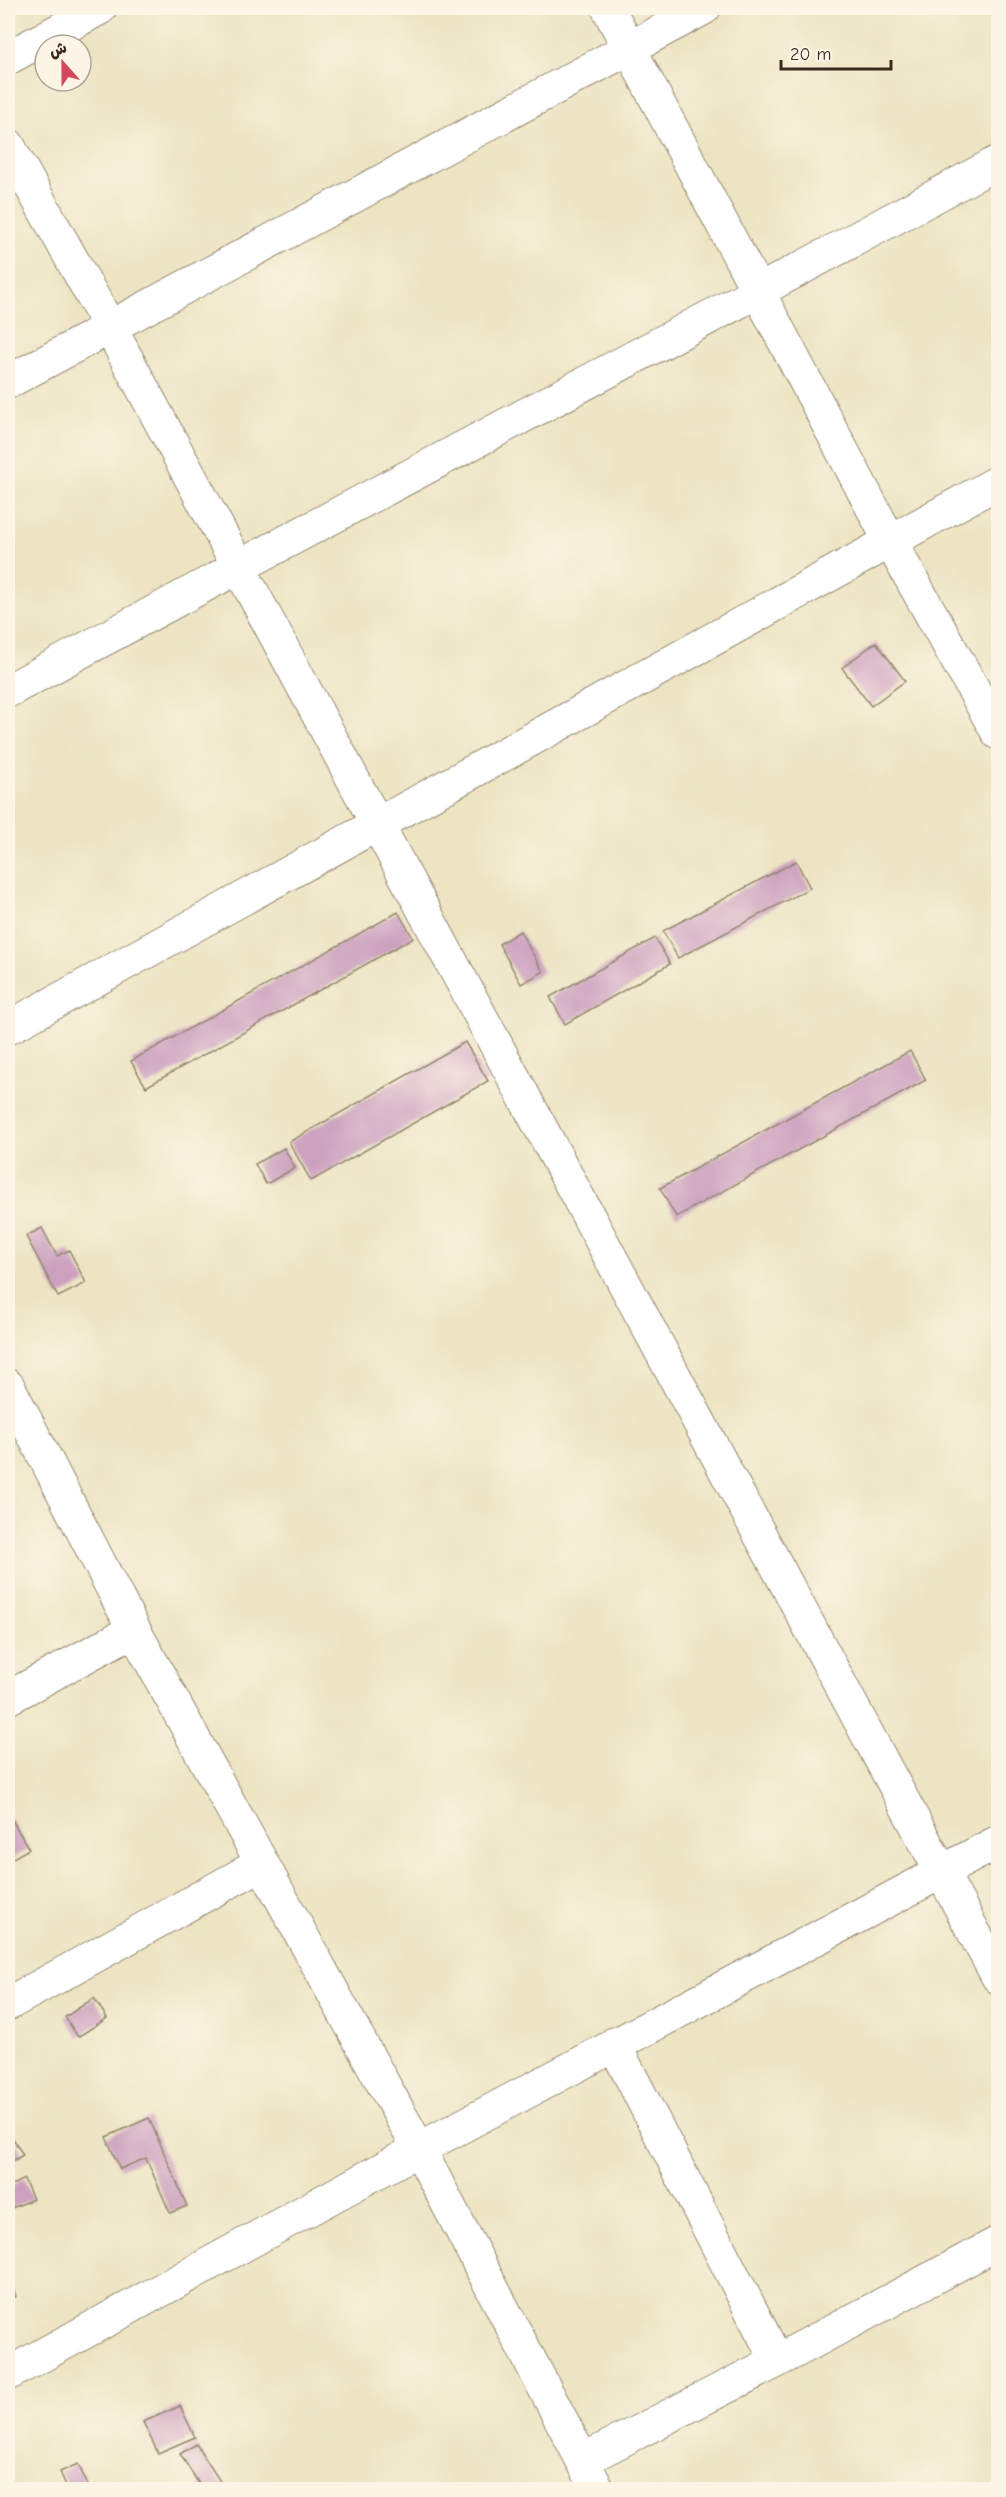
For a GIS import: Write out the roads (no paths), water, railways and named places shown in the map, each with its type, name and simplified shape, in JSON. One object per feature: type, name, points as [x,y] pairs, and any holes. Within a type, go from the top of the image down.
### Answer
[{"type":"street","points":[[8,58],[100,8]]},
{"type":"street","points":[[608,8],[890,541],[999,733]]},
{"type":"street","points":[[8,382],[705,8]]},
{"type":"street","points":[[8,145],[109,326],[999,1977]]},
{"type":"street","points":[[8,691],[237,566],[758,293],[999,162]]},
{"type":"street","points":[[8,1028],[999,482]]},
{"type":"street","points":[[8,1386],[134,1630],[418,2149],[598,2490]]},
{"type":"street","points":[[8,1698],[134,1630]]},
{"type":"street","points":[[8,2374],[418,2149],[999,1842]]},
{"type":"street","points":[[8,2004],[261,1864]]},
{"type":"street","points":[[614,2044],[777,2361]]},
{"type":"street","points":[[583,2460],[777,2361],[999,2243]]}]
